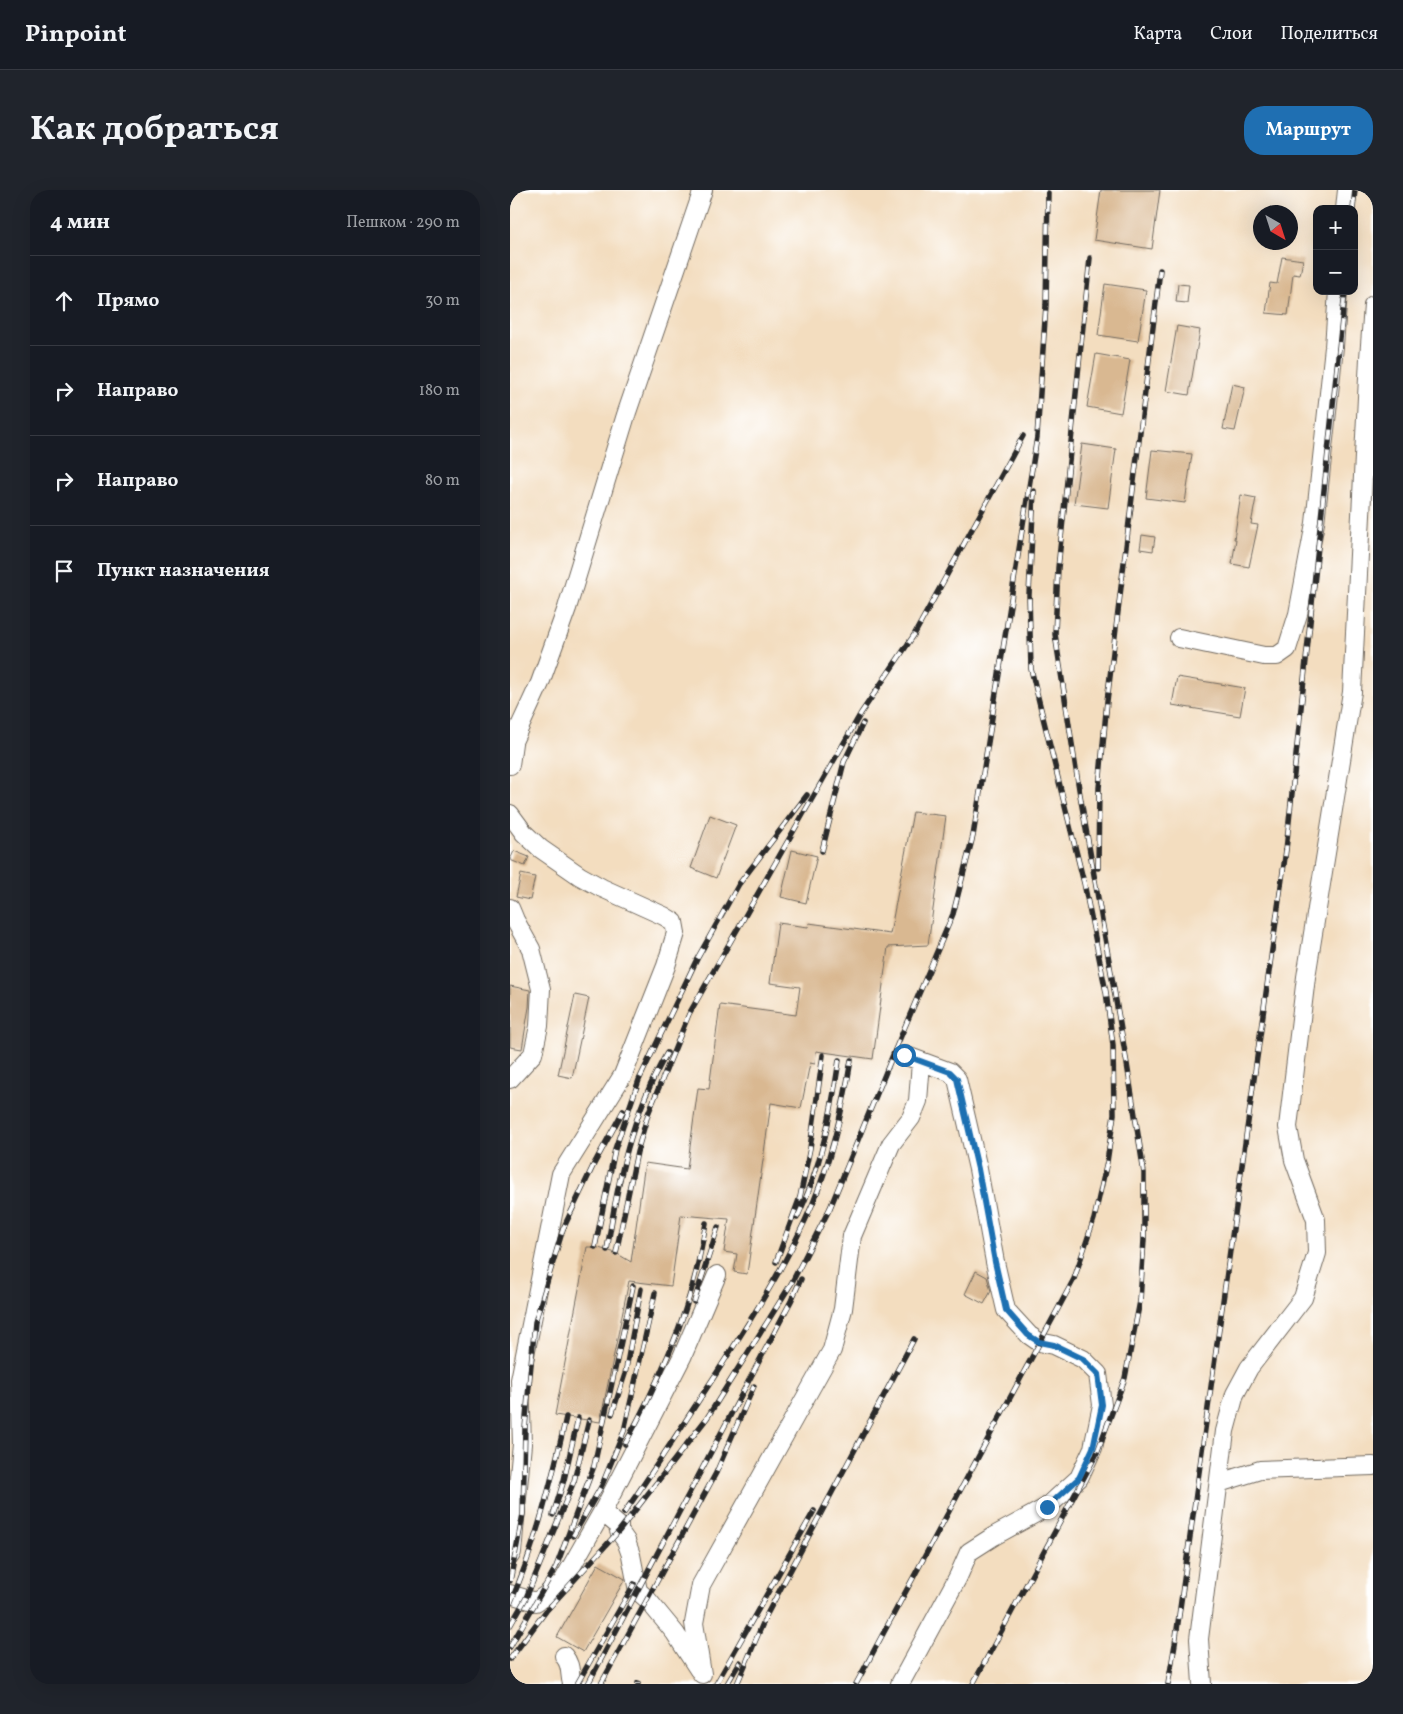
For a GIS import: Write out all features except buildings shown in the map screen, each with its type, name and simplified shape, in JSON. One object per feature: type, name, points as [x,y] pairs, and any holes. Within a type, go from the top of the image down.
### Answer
[{"type":"street","points":[[510,764],[512,745],[540,683],[568,608],[626,415],[703,190]]},
{"type":"street","points":[[1345,205],[1347,190]]},
{"type":"street","points":[[1179,638],[1264,656],[1277,656],[1287,649],[1298,614],[1315,523],[1338,295]]},
{"type":"street","points":[[1202,1684],[1199,1639],[1225,1431],[1235,1394],[1249,1368],[1304,1298],[1317,1252],[1316,1220],[1294,1160],[1288,1127],[1306,976],[1352,692],[1373,305]]},
{"type":"street","points":[[510,814],[524,833],[560,862],[602,888],[674,922],[676,933],[666,966],[623,1075],[561,1174],[520,1380],[522,1444],[512,1552],[510,1556]]},
{"type":"street","points":[[510,908],[531,949],[541,989],[540,1026],[533,1054],[510,1079]]},
{"type":"street","points":[[900,1684],[958,1577],[969,1552],[1047,1507],[1079,1478],[1093,1448],[1102,1405],[1098,1374],[1083,1359],[1054,1345],[1039,1342],[1028,1335],[1006,1310],[978,1169],[957,1079],[950,1072],[904,1055]]},
{"type":"street","points":[[702,1679],[694,1623],[702,1585],[832,1350],[844,1309],[852,1236],[891,1144],[911,1118],[918,1101],[921,1062]]},
{"type":"street","points":[[510,1594],[536,1602],[562,1583],[604,1509],[682,1357],[717,1275]]},
{"type":"street","points":[[1219,1483],[1260,1470],[1373,1466]]},
{"type":"street","points":[[604,1509],[606,1515],[619,1526],[619,1531],[626,1541],[631,1555],[638,1591],[675,1633],[702,1679]]},
{"type":"street","points":[[564,1656],[569,1662],[572,1684]]},
{"type":"railway","points":[[1353,205],[1355,190]]},
{"type":"railway","points":[[510,1659],[546,1611],[619,1531],[707,1418],[791,1284],[830,1208],[953,914],[973,836],[1037,437],[1046,305],[1048,193]]},
{"type":"railway","points":[[973,1684],[1096,1455],[1125,1378],[1140,1301],[1144,1240],[1144,1173],[1079,789],[1055,634],[1058,568],[1090,258]]},
{"type":"railway","points":[[1098,868],[1099,788],[1107,701],[1160,270]]},
{"type":"railway","points":[[1168,1684],[1286,850],[1345,295]]},
{"type":"railway","points":[[616,1253],[637,1152],[648,1114],[689,1014],[861,713],[914,635],[1023,436]]},
{"type":"railway","points":[[856,1684],[1074,1279],[1094,1219],[1107,1162],[1114,1114],[1113,1045],[1106,992],[1084,883],[1031,669],[1029,595],[1034,491]]},
{"type":"railway","points":[[822,851],[844,762],[863,723]]},
{"type":"railway","points":[[595,1247],[615,1149],[639,1080],[697,959],[739,884],[807,795]]},
{"type":"railway","points":[[607,1250],[621,1173],[635,1124],[644,1100],[667,1053]]},
{"type":"railway","points":[[776,1262],[800,1197],[810,1148],[823,1055]]},
{"type":"railway","points":[[797,1218],[819,1161],[839,1060]]},
{"type":"railway","points":[[624,1513],[741,1335],[792,1248],[813,1203],[826,1168],[840,1115],[851,1060]]},
{"type":"railway","points":[[510,1581],[523,1514],[525,1428],[535,1322],[563,1229],[594,1164],[623,1111]]},
{"type":"railway","points":[[625,1444],[657,1382],[675,1338],[690,1294],[706,1223]]},
{"type":"railway","points":[[694,1302],[718,1227]]},
{"type":"railway","points":[[588,1684],[801,1279]]},
{"type":"railway","points":[[510,1647],[556,1567],[594,1466],[633,1286]]},
{"type":"railway","points":[[612,1414],[625,1374],[641,1289]]},
{"type":"railway","points":[[573,1536],[602,1485],[624,1431],[655,1293]]},
{"type":"railway","points":[[737,1684],[766,1616],[914,1339]]},
{"type":"railway","points":[[601,1684],[716,1473],[754,1386]]},
{"type":"railway","points":[[510,1604],[528,1558],[542,1512],[566,1417]]},
{"type":"railway","points":[[553,1515],[564,1480],[578,1418]]},
{"type":"railway","points":[[510,1626],[526,1598],[574,1481],[589,1420]]},
{"type":"railway","points":[[716,1684],[814,1511]]},
{"type":"railway","points":[[577,1684],[634,1584]]},
{"type":"railway","points":[[727,1684],[740,1662]]},
{"type":"route","points":[[904,1055],[950,1072],[957,1079],[978,1169],[1006,1310],[1028,1335],[1039,1342],[1054,1345],[1083,1359],[1098,1374],[1102,1405],[1093,1448],[1079,1478],[1047,1507]]}]
